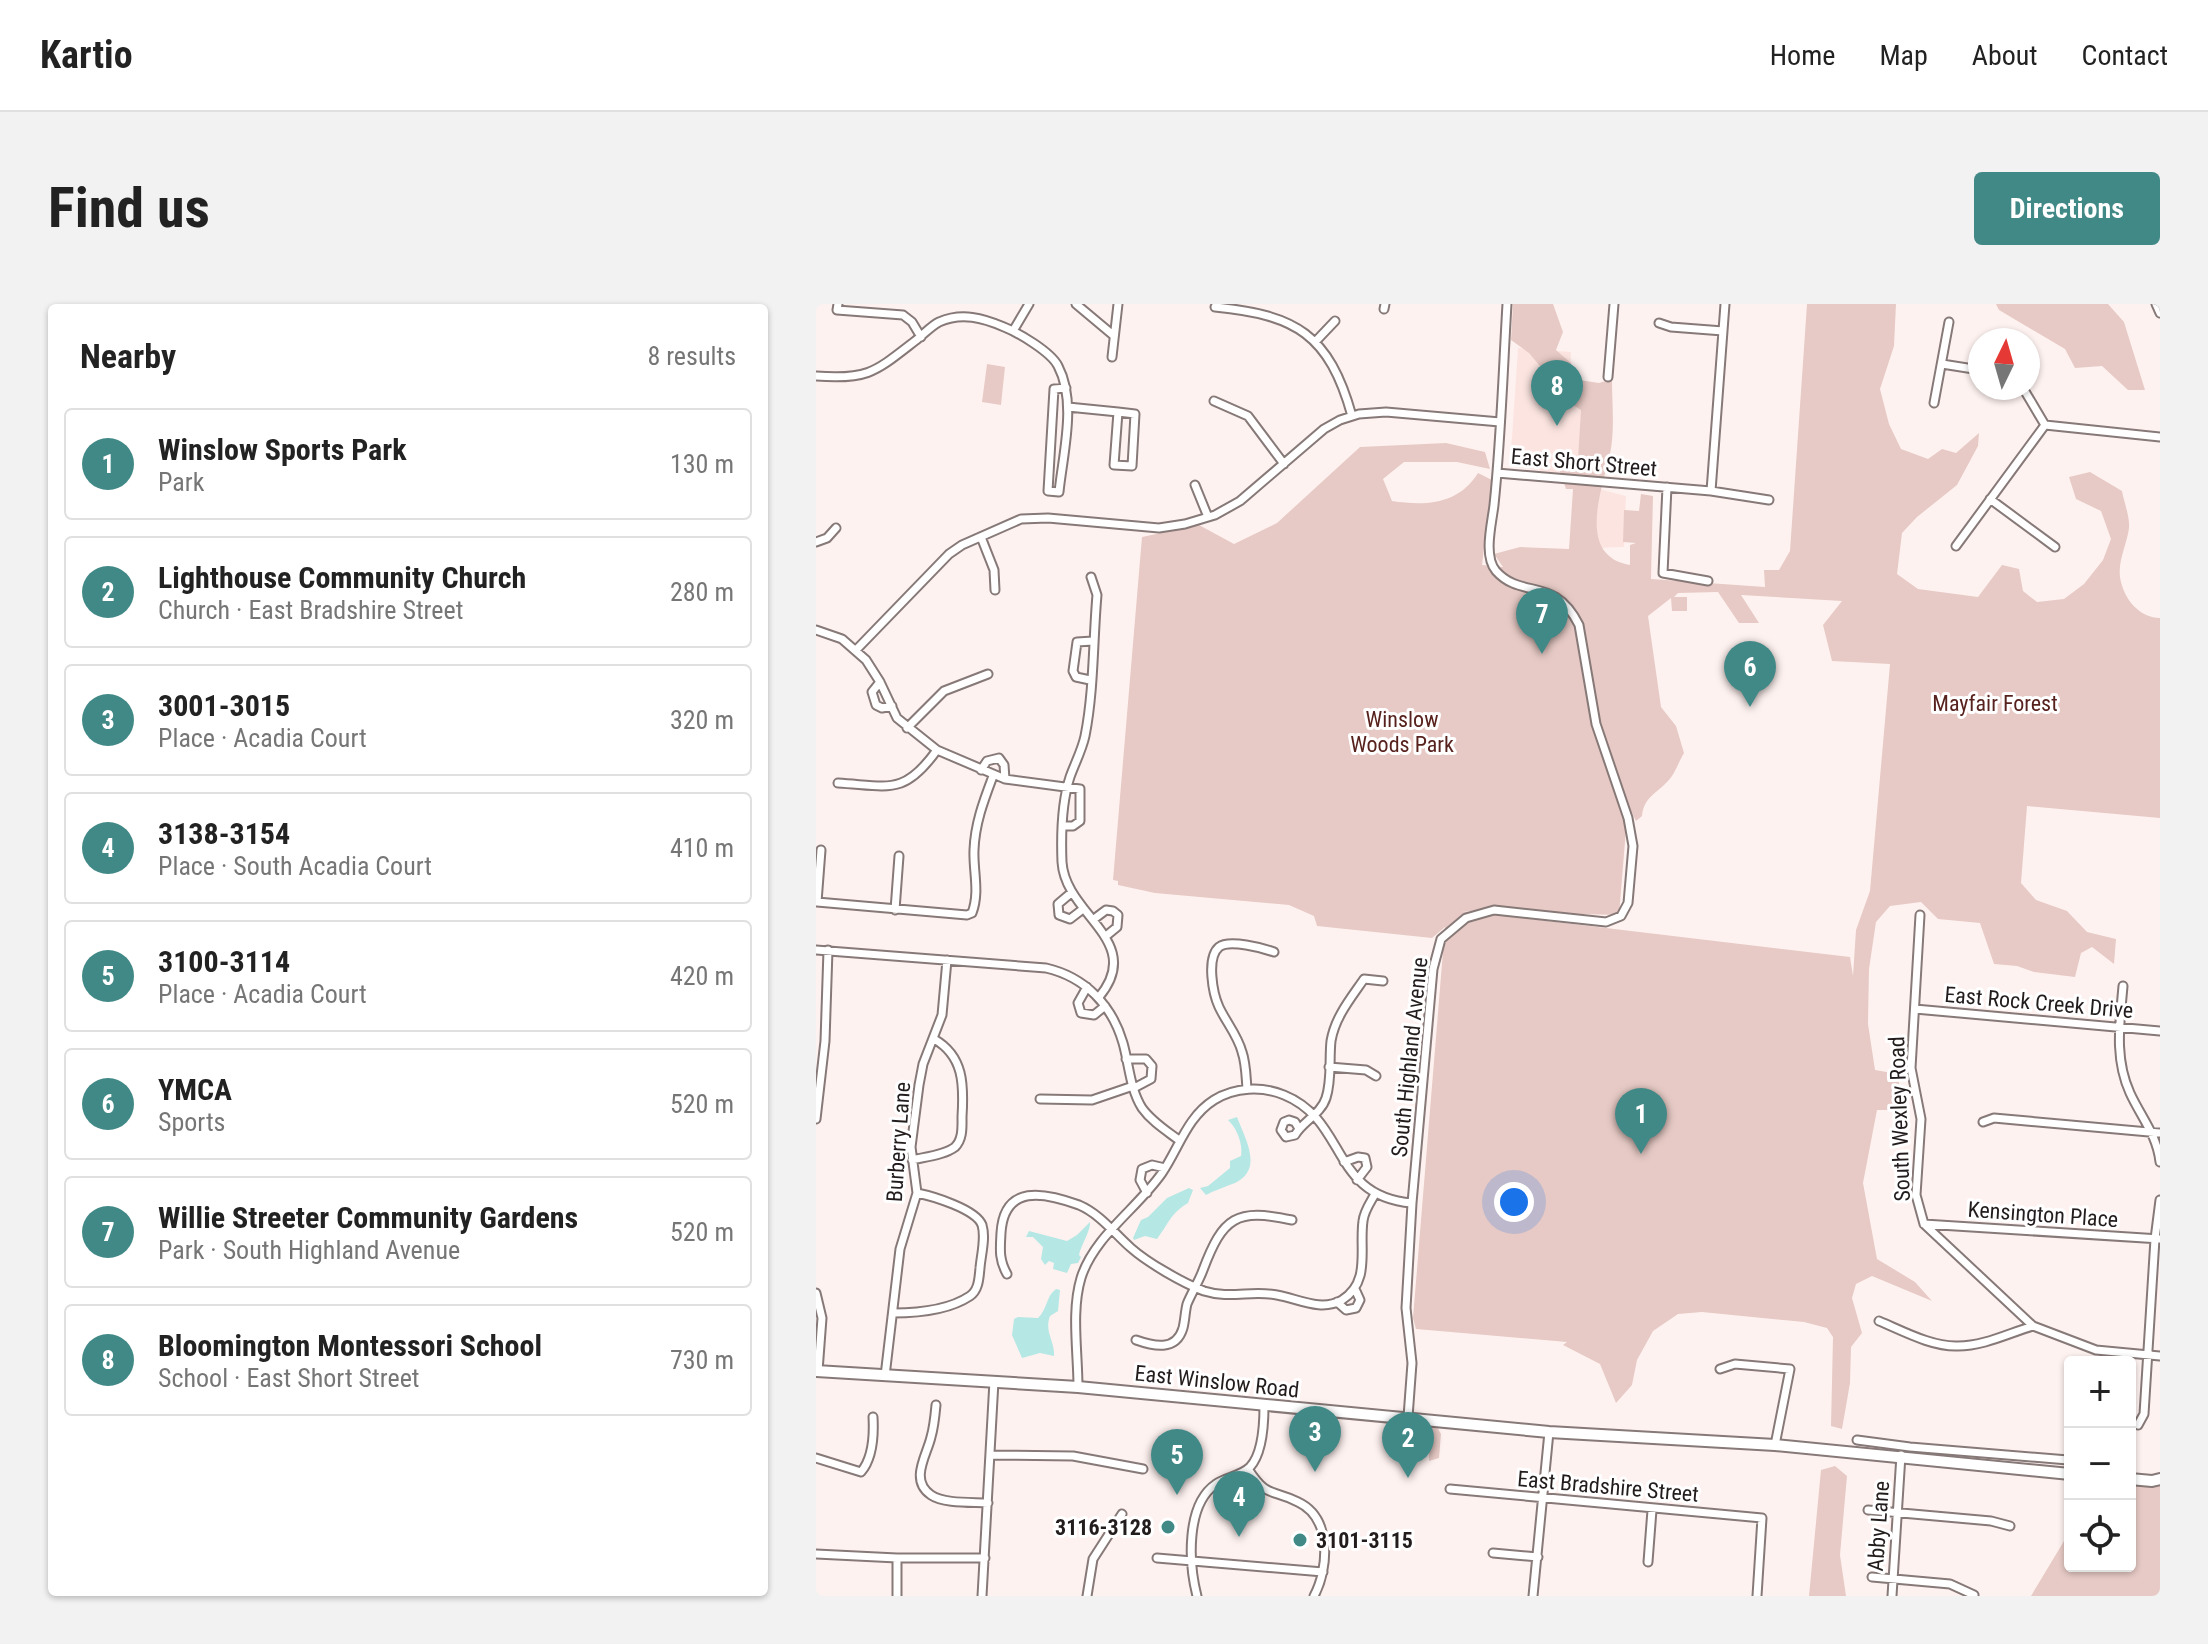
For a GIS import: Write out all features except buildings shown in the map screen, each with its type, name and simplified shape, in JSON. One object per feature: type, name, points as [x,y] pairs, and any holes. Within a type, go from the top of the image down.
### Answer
[{"type":"main road","name":"East Winslow Road","points":[[817,1371],[1078,1387],[1549,1432],[1775,1445],[2064,1473]]},
{"type":"main road","points":[[2136,1480],[2160,1479]]},
{"type":"street","points":[[838,304],[837,310],[903,315],[912,322],[921,337]]},
{"type":"street","points":[[895,315],[896,304]]},
{"type":"street","points":[[1013,331],[1029,304]]},
{"type":"street","points":[[1076,304],[1113,335]]},
{"type":"street","points":[[1112,357],[1118,304]]},
{"type":"street","name":"South Highland Avenue","points":[[1408,1417],[1412,1363],[1406,1308],[1412,1203],[1433,969],[1441,939],[1466,918],[1494,910],[1606,922],[1621,916],[1628,903],[1633,846],[1628,818],[1596,724],[1579,625],[1572,610],[1561,599],[1507,579],[1496,572],[1492,564],[1490,548],[1507,304]]},
{"type":"street","points":[[1608,377],[1614,304]]},
{"type":"street","points":[[1711,491],[1725,304]]},
{"type":"street","points":[[2156,304],[2160,313]]},
{"type":"street","points":[[1215,307],[1269,315],[1296,327],[1315,342],[1336,370],[1352,416]]},
{"type":"street","points":[[816,376],[854,378],[880,368],[937,323],[955,317],[981,318],[1013,331],[1057,363],[1066,388],[1068,407],[1059,492],[1048,491],[1054,389],[1066,388]]},
{"type":"street","points":[[1315,342],[1335,321]]},
{"type":"street","points":[[1934,403],[1949,322]]},
{"type":"street","points":[[1659,323],[1671,327],[1723,331]]},
{"type":"street","points":[[1942,364],[1968,368]]},
{"type":"street","points":[[2030,400],[2045,425]]},
{"type":"street","points":[[1214,401],[1248,416],[1284,464]]},
{"type":"street","points":[[1068,407],[1118,412],[1135,414],[1132,466],[1114,465],[1118,412]]},
{"type":"street","points":[[856,650],[949,554],[1007,525],[1028,518],[1159,528],[1208,517],[1240,501],[1324,429],[1352,416],[1386,412],[1500,422]]},
{"type":"street","points":[[2045,425],[2160,437]]},
{"type":"street","points":[[1956,546],[2045,425]]},
{"type":"street","name":"East Short Street","points":[[1497,473],[1711,491],[1769,500]]},
{"type":"street","points":[[1195,485],[1208,517]]},
{"type":"street","name":"East Short Street","points":[[1667,487],[1663,573],[1708,581]]},
{"type":"street","points":[[1990,499],[2055,547]]},
{"type":"street","points":[[816,542],[827,538],[836,528]]},
{"type":"street","points":[[981,537],[996,577],[995,590]]},
{"type":"street","points":[[1091,577],[1097,595],[1085,737],[1068,786],[1063,870],[1071,893],[1106,936],[1112,958],[1112,979],[1099,997]]},
{"type":"street","points":[[816,630],[842,639],[856,650],[871,666],[897,718],[937,750],[993,776],[1078,787],[1082,791],[1080,819],[1073,826],[1064,826]]},
{"type":"street","points":[[1090,680],[1076,677],[1073,671],[1077,642],[1093,641]]},
{"type":"street","points":[[907,728],[944,691],[988,674]]},
{"type":"street","points":[[880,682],[872,692],[876,705],[882,708],[892,706]]},
{"type":"street","points":[[838,783],[894,786],[918,775],[937,750]]},
{"type":"street","points":[[981,770],[987,761],[999,758],[1004,765],[1005,779]]},
{"type":"street","points":[[821,850],[817,902],[962,916],[972,913],[976,890],[976,831],[993,776]]},
{"type":"street","points":[[895,910],[899,856]]},
{"type":"street","points":[[1071,893],[1058,904],[1059,915],[1070,919],[1083,909]]},
{"type":"street","points":[[1094,919],[1106,910],[1118,915],[1117,927],[1106,936]]},
{"type":"street","name":"South Wexley Road","points":[[1920,915],[1911,1068],[1921,1119],[1916,1195],[1924,1224]]},
{"type":"street","points":[[1247,1089],[1243,1053],[1213,992],[1215,950],[1226,944],[1261,947],[1274,952]]},
{"type":"street","points":[[816,950],[1046,968],[1067,975],[1099,997],[1122,1041],[1133,1087],[1148,1115],[1180,1141]]},
{"type":"street","points":[[816,1119],[825,1041],[828,950]]},
{"type":"street","name":"Burberry Lane","points":[[885,1376],[900,1249],[917,1193],[911,1147],[920,1073],[942,1015],[947,960]]},
{"type":"street","points":[[1298,1127],[1314,1115],[1326,1100],[1334,1029],[1342,1012],[1364,979],[1383,981]]},
{"type":"street","points":[[2123,986],[2120,1065],[2129,1091],[2158,1143],[2160,1162]]},
{"type":"street","points":[[1087,987],[1078,1003],[1081,1013],[1094,1015],[1105,1006]]},
{"type":"street","name":"East Rock Creek Drive","points":[[1915,1009],[2160,1031]]},
{"type":"street","points":[[912,1160],[950,1149],[957,1145],[961,1136],[964,1090],[959,1066],[950,1050],[934,1039]]},
{"type":"street","points":[[1040,1099],[1092,1100],[1149,1082],[1153,1071],[1146,1059],[1126,1059]]},
{"type":"street","points":[[1329,1067],[1366,1070],[1376,1076]]},
{"type":"street","points":[[1078,1387],[1077,1311],[1080,1281],[1093,1252],[1147,1193],[1165,1168],[1190,1122],[1206,1105],[1225,1094],[1247,1089],[1287,1096],[1314,1115],[1357,1180],[1375,1194],[1412,1203]]},
{"type":"street","points":[[1983,1122],[1994,1118],[2160,1133]]},
{"type":"street","points":[[1344,1162],[1365,1158],[1367,1167],[1357,1180]]},
{"type":"street","points":[[1147,1193],[1140,1180],[1142,1169],[1152,1165],[1165,1168]]},
{"type":"street","points":[[893,1313],[934,1310],[971,1296],[979,1283],[983,1235],[979,1220],[971,1213],[935,1197],[917,1193]]},
{"type":"street","points":[[1007,1274],[999,1253],[1002,1218],[1009,1205],[1018,1198],[1038,1195],[1074,1204],[1094,1213],[1138,1254],[1195,1287],[1222,1295],[1269,1293],[1317,1305],[1337,1302],[1355,1289],[1361,1273],[1362,1223],[1366,1208],[1375,1194]]},
{"type":"street","points":[[2138,1425],[2144,1414],[2160,1200]]},
{"type":"street","points":[[1136,1340],[1161,1346],[1174,1341],[1183,1330],[1188,1303],[1213,1242],[1229,1224],[1253,1216],[1292,1220]]},
{"type":"street","points":[[1924,1224],[2033,1326],[2096,1350],[2160,1356]]},
{"type":"street","name":"Kensington Place","points":[[1924,1224],[2158,1239]]},
{"type":"street","points":[[1337,1302],[1346,1310],[1356,1308],[1360,1300],[1355,1289]]},
{"type":"street","points":[[816,1293],[822,1318],[817,1371]]},
{"type":"street","points":[[1879,1321],[1932,1342],[1956,1347],[1982,1343],[2033,1326]]},
{"type":"street","points":[[1720,1369],[1735,1364],[1790,1369],[1775,1445]]},
{"type":"street","points":[[982,1596],[994,1381]]},
{"type":"street","points":[[936,1405],[931,1439],[921,1465],[921,1481],[931,1495],[988,1503]]},
{"type":"street","points":[[1197,1596],[1190,1561],[1193,1527],[1205,1497],[1214,1485],[1248,1469],[1257,1456],[1264,1406]]},
{"type":"street","points":[[816,1458],[861,1472],[867,1465],[874,1432],[873,1417]]},
{"type":"street","points":[[1533,1596],[1549,1432]]},
{"type":"street","points":[[1857,1440],[2064,1460]]},
{"type":"street","points":[[1901,1445],[1901,1459]]},
{"type":"street","points":[[991,1455],[1073,1456],[1143,1469]]},
{"type":"street","name":"Abby Lane","points":[[1892,1596],[1901,1459]]},
{"type":"street","points":[[1248,1469],[1262,1489],[1300,1502],[1321,1528],[1323,1572],[1314,1596]]},
{"type":"street","name":"East Bradshire Street","points":[[1450,1489],[1762,1518],[1757,1596]]},
{"type":"street","points":[[1648,1562],[1652,1510]]},
{"type":"street","points":[[1868,1510],[1991,1521],[2010,1526]]},
{"type":"street","points":[[1087,1596],[1093,1559],[1122,1514]]},
{"type":"street","points":[[1493,1553],[1538,1557]]},
{"type":"street","points":[[816,1554],[985,1558]]},
{"type":"street","points":[[897,1558],[897,1596]]},
{"type":"street","points":[[1157,1558],[1323,1572]]},
{"type":"street","points":[[1872,1577],[1950,1584],[1974,1595]]},
{"type":"shaded area","points":[[1518,348],[1571,352],[1570,383],[1588,386],[1599,489],[1626,496],[1624,547],[1599,548],[1592,530],[1590,478],[1510,466]]},
{"type":"green space","points":[[1513,304],[1553,304],[1563,332],[1556,350],[1571,363],[1572,379],[1599,383],[1612,379],[1612,436],[1599,501],[1598,535],[1603,548],[1613,559],[1630,565],[1630,545],[1636,543],[1623,542],[1624,510],[1639,511],[1641,494],[1653,496],[1651,579],[1765,587],[1764,570],[1779,570],[1790,551],[1807,304],[1896,304],[1894,346],[1880,389],[1889,424],[1901,449],[1928,459],[1942,449],[1956,453],[1979,433],[1978,446],[1957,485],[1902,533],[1897,574],[1918,589],[1978,597],[2002,565],[2019,569],[2023,591],[2037,602],[2064,599],[2084,584],[2103,560],[2111,539],[2101,511],[2076,499],[2069,477],[2090,472],[2122,491],[2129,524],[2120,564],[2122,585],[2128,599],[2139,611],[2160,618],[2160,818],[2027,806],[2021,883],[2036,900],[2067,911],[2087,932],[2116,939],[2114,964],[2092,947],[2081,953],[2075,977],[1994,964],[1980,923],[1938,919],[1921,902],[1890,906],[1876,922],[1869,969],[1868,1024],[1875,1070],[1898,1074],[1902,1110],[1877,1110],[1863,1183],[1877,1259],[1915,1282],[1932,1301],[1872,1276],[1856,1284],[1852,1298],[1862,1333],[1851,1347],[1850,1383],[1842,1429],[1831,1426],[1833,1337],[1827,1328],[1804,1322],[1702,1312],[1678,1314],[1653,1331],[1637,1360],[1632,1385],[1616,1403],[1600,1364],[1563,1345],[1567,1342],[1416,1329],[1413,1318],[1445,927],[1432,938],[1317,926],[1314,916],[1289,905],[1155,893],[1118,885],[1118,881],[1113,880],[1142,537],[1199,525],[1234,544],[1277,523],[1360,447],[1446,443],[1485,452],[1490,469],[1457,462],[1404,462],[1383,479],[1392,501],[1440,501],[1461,492],[1478,473],[1492,480],[1482,565],[1503,567],[1494,554],[1520,547],[1569,549],[1573,489],[1566,489],[1556,459],[1578,459],[1581,410],[1549,384],[1545,372],[1529,353],[1511,340]],"holes":[[[1718,592],[1739,623],[1759,623],[1741,595],[1842,601],[1823,625],[1832,661],[1890,664],[1870,891],[1856,930],[1853,976],[1850,957],[1462,911],[1619,915],[1628,805],[1636,821],[1642,816],[1648,800],[1670,778],[1684,753],[1676,726],[1661,707],[1648,616],[1671,598],[1672,611],[1687,611],[1687,597],[1674,597],[1678,593]]]},
{"type":"green space","points":[[1996,304],[2108,304],[2124,322],[2145,390],[2128,390],[2102,366],[2075,368],[2065,349],[2040,334],[2040,328],[2029,328],[1999,310]]},
{"type":"green space","points":[[987,364],[1005,367],[1001,405],[982,402]]},
{"type":"green space","points":[[1402,1422],[1436,1425],[1441,1434],[1439,1458],[1429,1461],[1429,1447],[1397,1445],[1397,1426]]},
{"type":"green space","points":[[1835,1466],[1847,1476],[1840,1555],[1846,1596],[1809,1596],[1821,1470]]},
{"type":"green space","points":[[2136,1484],[2160,1485],[2160,1596],[2031,1596],[2064,1541],[2064,1572],[2136,1572]]},
{"type":"water","points":[[1237,1117],[1248,1144],[1249,1170],[1235,1183],[1206,1195],[1200,1188],[1208,1186],[1230,1168],[1230,1161],[1241,1156],[1239,1136],[1228,1120]]},
{"type":"water","points":[[1189,1188],[1193,1190],[1188,1203],[1173,1215],[1157,1239],[1145,1236],[1134,1240],[1141,1220],[1167,1198]]},
{"type":"water","points":[[1090,1222],[1079,1255],[1081,1257],[1078,1263],[1071,1264],[1067,1273],[1053,1269],[1054,1263],[1049,1261],[1045,1265],[1041,1259],[1043,1247],[1033,1237],[1026,1237],[1029,1231],[1067,1241]]},
{"type":"water","points":[[1056,1289],[1060,1290],[1058,1311],[1050,1316],[1048,1327],[1054,1356],[1040,1353],[1022,1358],[1012,1335],[1014,1319],[1038,1318]]},
{"type":"place","name":"Bloomington Montessori School","points":[[1557,426]]},
{"type":"place","name":"Willie Streeter Community Gardens","points":[[1542,654]]},
{"type":"place","name":"YMCA","points":[[1750,707]]},
{"type":"place","name":"Winslow Sports Park","points":[[1641,1154]]},
{"type":"place","name":"3001-3015","points":[[1315,1472]]},
{"type":"place","name":"Lighthouse Community Church","points":[[1408,1478]]},
{"type":"place","name":"3100-3114","points":[[1177,1495]]},
{"type":"place","name":"3116-3128","points":[[1168,1527]]},
{"type":"place","name":"3138-3154","points":[[1239,1537]]},
{"type":"place","name":"3101-3115","points":[[1300,1540]]},
{"type":"park label","name":"Mayfair Forest","points":[[1995,703]]},
{"type":"park label","name":"Winslow Woods Park","points":[[1402,732]]}]
